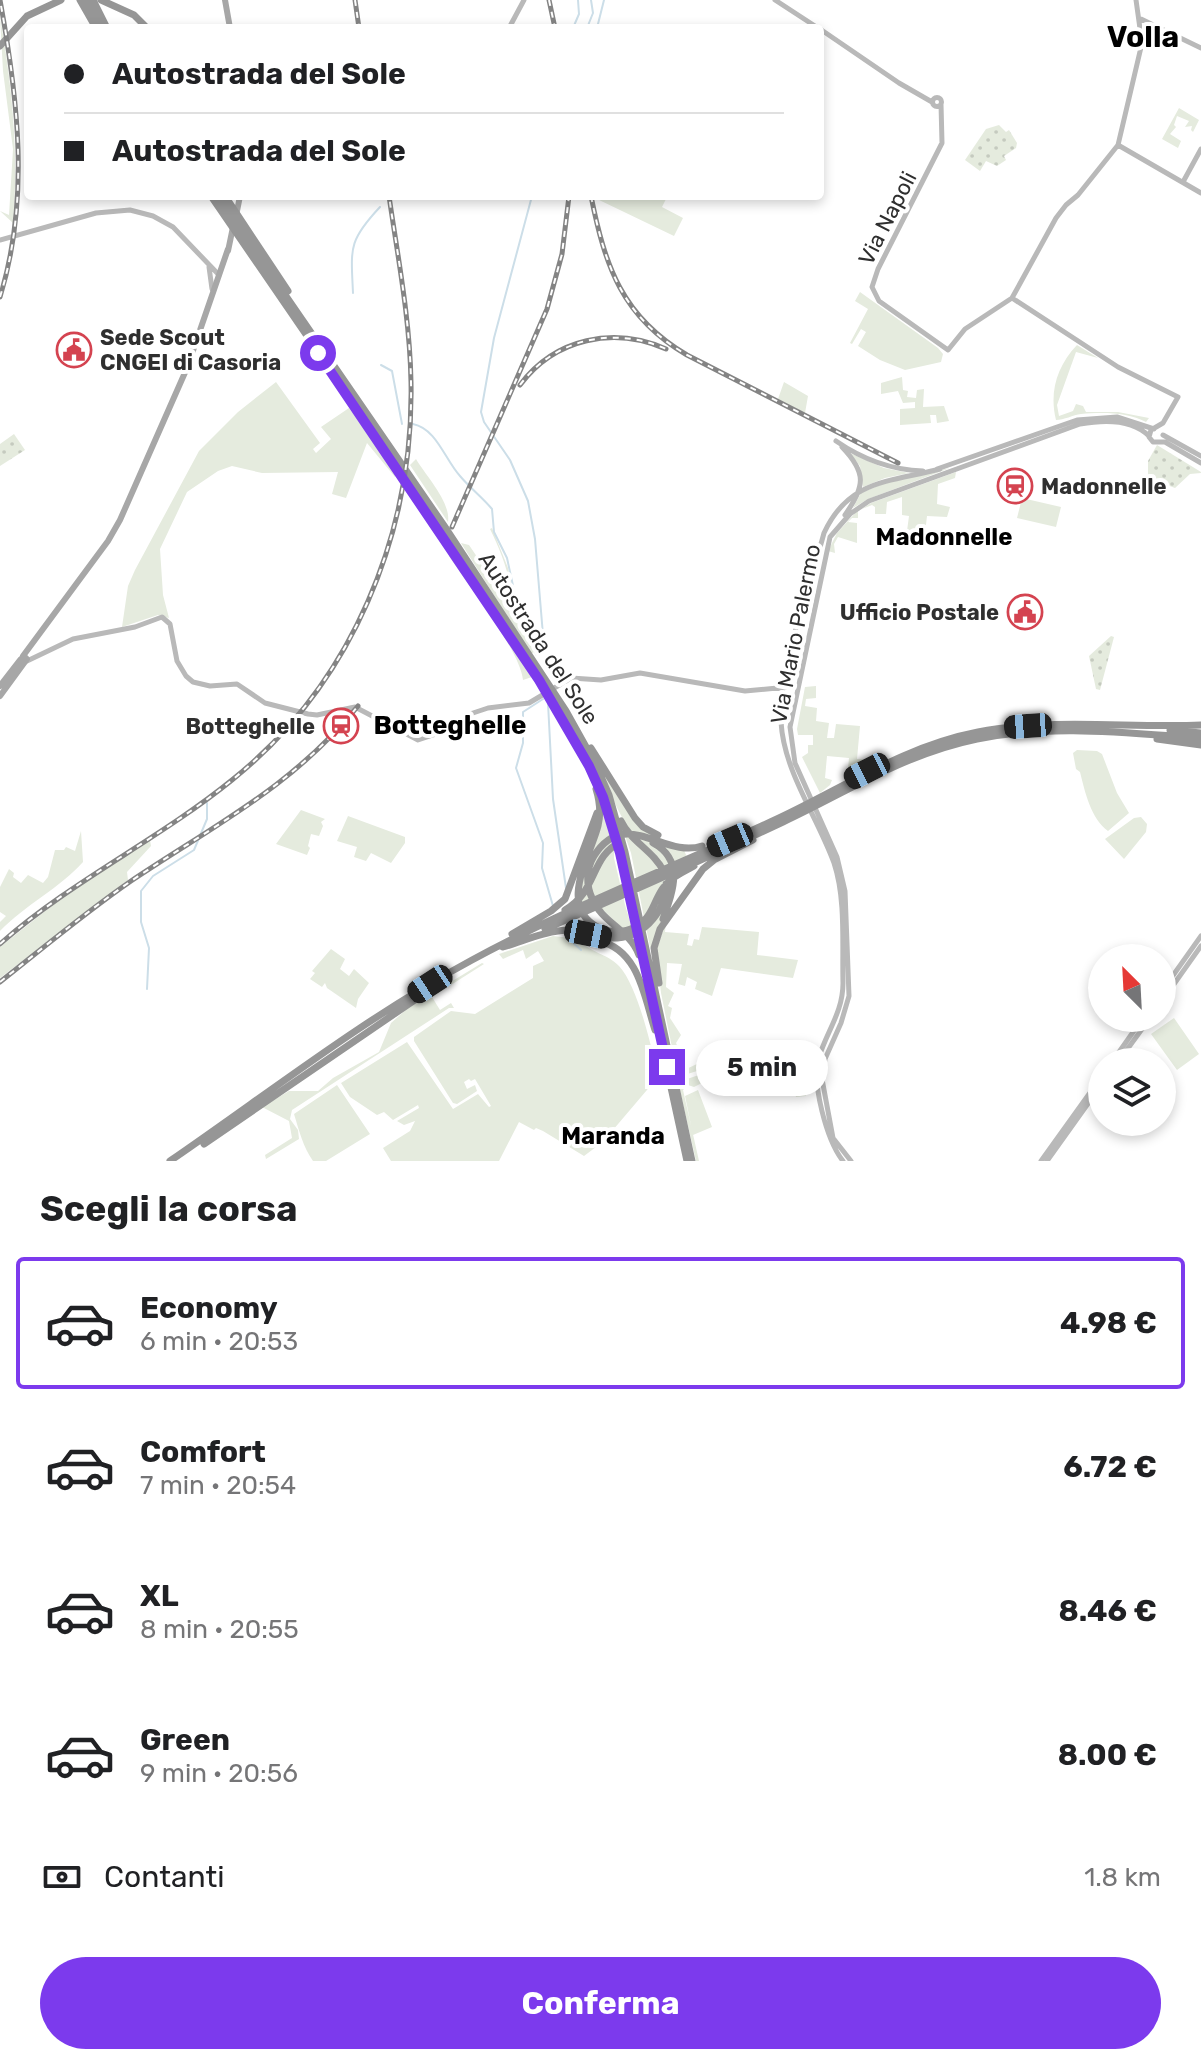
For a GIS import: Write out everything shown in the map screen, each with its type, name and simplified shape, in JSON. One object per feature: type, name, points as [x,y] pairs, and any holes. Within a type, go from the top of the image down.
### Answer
[{"type":"highway","points":[[0,46],[27,16],[61,0]]},
{"type":"highway","points":[[80,0],[98,24]]},
{"type":"highway","points":[[87,0],[99,24]]},
{"type":"highway","points":[[93,0],[100,24]]},
{"type":"highway","points":[[101,0],[124,9],[143,24]]},
{"type":"highway","name":"Autostrada del Sole","points":[[214,200],[397,461],[409,472],[566,711],[609,795],[625,852],[666,1037],[690,1161]]},
{"type":"highway","name":"Autostrada del Sole","points":[[220,200],[397,461],[579,747],[603,797],[612,825],[671,1091],[690,1161]]},
{"type":"highway","points":[[228,200],[300,314]]},
{"type":"highway","points":[[566,711],[635,818],[650,832],[678,844],[702,846]]},
{"type":"highway","points":[[472,959],[909,753],[975,733],[1051,724],[1201,735]]},
{"type":"highway","points":[[660,929],[703,869],[714,860],[892,765],[957,743],[1027,732],[1201,725]]},
{"type":"highway","points":[[1119,730],[1201,745]]},
{"type":"highway","points":[[579,747],[599,799],[598,827],[577,891],[579,905],[589,921],[609,931],[635,927],[649,916],[669,881],[716,851]]},
{"type":"highway","points":[[503,947],[559,930],[622,937],[640,931],[650,923],[664,901],[666,887],[663,871],[656,859],[631,837],[609,795]]},
{"type":"highway","points":[[170,1161],[359,1031],[551,911],[565,899],[575,878],[599,799]]},
{"type":"highway","points":[[178,1161],[444,981],[503,947],[783,822]]},
{"type":"highway","points":[[653,999],[635,946],[595,905],[588,879],[595,856],[605,843],[619,836],[642,835],[683,849],[751,830]]},
{"type":"highway","points":[[532,929],[580,900],[610,848],[627,840],[644,840],[655,843],[665,851],[675,873],[654,948],[666,1037]]},
{"type":"highway","points":[[546,935],[564,934],[601,941],[620,949],[633,965],[671,1091]]},
{"type":"main road","points":[[227,0],[230,24]]},
{"type":"main road","points":[[0,696],[120,520],[185,374],[220,277],[240,200]]},
{"type":"main road","points":[[208,308],[229,245]]},
{"type":"main road","points":[[0,686],[24,660]]},
{"type":"street","points":[[511,24],[524,0]]},
{"type":"street","points":[[775,0],[813,24]]},
{"type":"street","points":[[1136,0],[1141,53],[1118,145],[1056,218],[1012,298],[1118,367],[1178,397],[1163,423],[1149,436]]},
{"type":"street","points":[[1140,18],[1201,48]]},
{"type":"street","name":"Via Napoli","points":[[824,31],[899,83],[936,102],[940,115],[942,143],[878,269],[872,287],[879,301],[948,350],[965,329],[1012,298]]},
{"type":"street","points":[[1118,145],[1201,193]]},
{"type":"street","points":[[1183,182],[1201,149]]},
{"type":"street","points":[[0,240],[103,211],[130,210],[153,216],[173,227],[220,277]]},
{"type":"street","points":[[208,266],[223,259]]},
{"type":"street","points":[[208,266],[212,294]]},
{"type":"street","name":"Via Mario Palermo","points":[[851,1161],[833,1138],[822,1079],[825,1059],[849,996],[845,891],[837,857],[793,754],[790,727],[826,549],[839,523],[869,501],[1077,420],[1117,417],[1155,428],[1163,434]]},
{"type":"street","name":"Via Mario Palermo","points":[[965,463],[1095,421],[1131,425],[1153,442],[1159,441]]},
{"type":"street","points":[[1163,423],[1159,441],[1201,463]]},
{"type":"street","points":[[1163,434],[1201,456]]},
{"type":"street","points":[[839,523],[856,499],[861,484],[858,466],[836,441],[894,468],[955,467]]},
{"type":"street","name":"Via Mario Palermo","points":[[843,1161],[829,1139],[817,1079],[819,1057],[837,1019],[843,993],[839,891],[835,865],[787,755],[781,721],[783,688],[824,533],[835,513],[854,494],[865,488],[892,478],[940,469]]},
{"type":"street","points":[[24,660],[73,639],[135,627],[162,617],[170,624],[177,661],[186,676],[201,685],[237,684],[269,704],[317,715],[355,707],[413,739],[422,739],[488,708],[520,706],[571,678],[601,680],[640,673],[745,691],[798,686]]},
{"type":"street","points":[[1176,971],[1201,936]]},
{"type":"street","points":[[1176,981],[1201,946]]},
{"type":"street","points":[[1041,1161],[1088,1096]]},
{"type":"street","points":[[1047,1161],[1088,1104]]},
{"type":"shaded area","points":[[0,17],[13,120],[15,171],[13,223],[0,211],[9,215],[13,149]]},
{"type":"shaded area","points":[[1179,108],[1199,120],[1193,132],[1192,126],[1185,127],[1189,121],[1177,116],[1176,127],[1170,134],[1181,141],[1178,148],[1162,139]]},
{"type":"shaded area","points":[[999,125],[1006,132],[1009,130],[1017,143],[1016,148],[1004,156],[1006,160],[997,166],[986,161],[980,171],[965,160],[986,129]]},
{"type":"shaded area","points":[[599,200],[666,200],[662,207],[683,218],[674,236]]},
{"type":"shaded area","points":[[860,292],[938,348],[943,354],[941,362],[905,370],[880,360],[858,346],[866,332],[861,329],[850,343],[868,309],[855,301]]},
{"type":"shaded area","points":[[1077,345],[1098,358],[1076,352],[1057,405],[1059,416],[1073,411],[1076,404],[1083,406],[1086,412],[1118,412],[1149,418],[1146,422],[1131,416],[1106,413],[1081,414],[1056,420],[1056,380],[1064,362]]},
{"type":"shaded area","points":[[902,377],[903,390],[908,391],[907,397],[916,398],[917,390],[924,389],[923,407],[944,406],[949,421],[937,423],[936,415],[930,415],[931,423],[900,425],[900,409],[915,408],[915,402],[903,403],[898,391],[881,394],[881,383]]},
{"type":"shaded area","points":[[276,382],[320,443],[313,449],[316,453],[331,439],[321,427],[349,408],[397,471],[395,477],[367,443],[346,498],[332,494],[338,472],[262,473],[232,466],[218,471],[187,492],[160,549],[163,595],[169,618],[158,615],[122,627],[128,586],[135,570],[199,451],[238,412]]},
{"type":"shaded area","points":[[784,382],[808,396],[805,413],[778,399]]},
{"type":"shaded area","points":[[14,434],[25,450],[0,466],[0,444]]},
{"type":"shaded area","points":[[1157,445],[1201,473],[1190,474],[1175,488],[1148,478],[1148,461]]},
{"type":"shaded area","points":[[850,453],[884,468],[909,473],[863,487],[860,466]]},
{"type":"shaded area","points":[[416,459],[442,498],[448,522],[410,465]]},
{"type":"shaded area","points":[[950,468],[868,499],[853,508],[861,493],[890,481]]},
{"type":"shaded area","points":[[956,472],[955,478],[938,484],[937,504],[950,507],[947,517],[927,516],[925,533],[907,531],[909,516],[902,515],[902,497],[887,502],[886,514],[875,514],[872,505],[862,509],[871,503]]},
{"type":"shaded area","points":[[1022,498],[1061,507],[1056,527],[1017,518]]},
{"type":"shaded area","points":[[858,510],[858,518],[848,522],[857,523],[857,543],[838,537],[834,544],[835,553],[828,551],[837,533]]},
{"type":"shaded area","points":[[492,528],[508,568],[516,606],[546,650],[536,656],[534,652],[531,654],[461,543],[469,545],[509,604],[512,602],[510,583]]},
{"type":"shaded area","points":[[451,550],[532,677],[523,680],[513,652],[449,556]]},
{"type":"shaded area","points":[[1111,636],[1114,637],[1100,690],[1096,689],[1089,656]]},
{"type":"shaded area","points":[[816,686],[816,698],[806,699],[805,706],[817,708],[816,721],[829,723],[827,738],[834,738],[836,724],[860,726],[857,759],[883,761],[847,779],[849,758],[827,756],[825,778],[832,780],[820,793],[802,757],[808,753],[808,745],[813,745],[813,735],[798,735],[797,729],[805,687]]},
{"type":"shaded area","points":[[1077,750],[1102,754],[1117,793],[1129,813],[1108,831],[1097,820],[1080,772],[1076,769],[1073,753]]},
{"type":"shaded area","points":[[594,756],[639,823],[665,840],[682,846],[687,857],[670,864],[673,883],[653,948],[650,947],[631,853],[623,830],[653,861],[665,881],[665,893],[650,925],[665,901],[666,873],[657,856],[626,825]]},
{"type":"shaded area","points":[[602,804],[614,842],[614,858],[636,941],[601,908],[581,903],[579,889]]},
{"type":"shaded area","points":[[301,810],[325,819],[321,822],[323,826],[319,836],[311,834],[307,855],[276,844]]},
{"type":"shaded area","points":[[348,816],[405,837],[405,843],[391,863],[371,853],[366,861],[354,857],[357,847],[337,841]]},
{"type":"shaded area","points":[[1141,817],[1147,824],[1146,832],[1124,859],[1105,839],[1134,818]]},
{"type":"shaded area","points":[[81,831],[83,862],[0,931],[0,922],[6,916],[0,912],[0,887],[9,869],[21,883],[28,875],[43,883],[48,877],[55,850],[66,847],[75,851]]},
{"type":"shaded area","points":[[150,840],[151,846],[127,872],[128,880],[0,978],[0,947],[68,893]]},
{"type":"shaded area","points":[[666,922],[665,932],[689,934],[687,945],[692,946],[694,939],[699,940],[702,927],[759,932],[757,955],[798,960],[793,978],[721,968],[712,996],[695,989],[697,982],[687,977],[685,986],[678,984],[682,964],[667,963],[666,987],[674,993],[668,1006],[672,1008],[670,1018],[681,1035],[676,1043],[683,1059],[679,1065],[682,1071],[697,1064],[735,1059],[678,1077],[656,951]]},
{"type":"shaded area","points":[[553,936],[579,939],[609,958],[626,975],[638,1003],[658,1077],[603,1138],[604,1141],[584,1156],[543,1131],[519,1122],[499,1161],[391,1161],[383,1148],[410,1131],[415,1121],[404,1125],[397,1121],[419,1108],[418,1105],[393,1120],[384,1112],[377,1115],[350,1097],[341,1083],[407,1042],[453,1109],[478,1094],[491,1106],[475,1079],[464,1082],[467,1089],[475,1085],[477,1091],[457,1104],[453,1103],[414,1037],[451,1011],[475,1014],[533,978],[533,966],[544,961],[538,951],[526,959],[523,950],[503,959],[499,954]]},
{"type":"shaded area","points":[[331,949],[345,959],[340,969],[349,976],[354,969],[369,983],[356,1008],[327,988],[325,983],[322,987],[310,979],[315,973],[312,971]]},
{"type":"shaded area","points":[[482,963],[432,997],[440,1010],[451,1003],[454,1008],[449,1008],[292,1110],[290,1119],[298,1130],[299,1139],[266,1159],[265,1155],[292,1138],[289,1121],[262,1107],[289,1091],[318,1091],[333,1078],[379,1052],[391,1023],[408,1008]]},
{"type":"shaded area","points":[[1176,1021],[1199,1054],[1177,1070],[1176,1048],[1161,1048],[1151,1034],[1176,1032]]},
{"type":"shaded area","points":[[732,1064],[722,1073],[694,1087],[688,1085],[683,1090],[699,1161],[696,1161],[678,1082]]},
{"type":"shaded area","points":[[772,1074],[775,1086],[783,1085],[783,1080],[804,1079],[806,1096],[796,1097],[793,1087],[769,1090],[767,1080],[747,1084],[746,1078]]},
{"type":"shaded area","points":[[337,1085],[370,1134],[326,1161],[313,1161],[294,1114]]},
{"type":"shaded area","points":[[698,1090],[712,1127],[693,1135],[685,1096]]},
{"type":"waterway","points":[[575,24],[579,14],[578,0]]},
{"type":"waterway","points":[[589,24],[593,13],[591,0]]},
{"type":"waterway","points":[[598,24],[604,0]]},
{"type":"waterway","points":[[531,200],[494,338],[481,412],[484,422],[510,460],[528,501],[535,539],[543,635],[548,648]]},
{"type":"waterway","points":[[353,293],[354,246],[362,228],[380,207]]},
{"type":"waterway","points":[[381,365],[392,371],[402,424]]},
{"type":"waterway","points":[[413,424],[434,438],[460,476],[492,509],[494,532],[507,558],[517,604],[536,635],[543,637]]},
{"type":"waterway","points":[[543,699],[523,712],[523,743],[516,768],[543,843],[542,868],[553,906]]},
{"type":"waterway","points":[[548,703],[553,799],[566,888]]},
{"type":"waterway","points":[[147,989],[149,948],[141,922],[141,891],[153,876],[194,850],[207,819],[207,803]]},
{"type":"waterway","points":[[571,941],[581,950]]},
{"type":"railway","points":[[0,0],[16,112],[18,186],[9,260],[0,297]]},
{"type":"railway","points":[[355,0],[358,24]]},
{"type":"railway","points":[[549,0],[554,24]]},
{"type":"railway","points":[[0,944],[56,900],[175,822],[232,780],[274,742],[311,699],[342,652],[368,602],[387,549],[401,495],[409,439],[411,382],[408,336],[390,200]]},
{"type":"railway","points":[[452,527],[547,309],[562,254],[569,200]]},
{"type":"railway","points":[[592,200],[610,267],[620,288],[647,324],[665,340],[687,355],[898,463]]},
{"type":"railway","points":[[520,385],[550,356],[587,341],[626,338],[666,349]]},
{"type":"railway","points":[[0,982],[114,893],[280,782],[307,760],[358,706]]},
{"type":"place","name":"Sede Scout CNGEI di Casoria","points":[[74,350]]},
{"type":"place","name":"Madonnelle","points":[[1015,486]]},
{"type":"place","name":"Ufficio Postale","points":[[1025,612]]},
{"type":"place","name":"Botteghelle","points":[[341,726]]},
{"type":"district","name":"Volla","points":[[1143,37]]},
{"type":"district","name":"Madonnelle","points":[[944,537]]},
{"type":"district","name":"Botteghelle","points":[[450,725]]},
{"type":"district","name":"Maranda","points":[[613,1136]]},
{"type":"route","points":[[318,353],[539,680],[589,766],[603,797],[620,853],[667,1067]]}]
